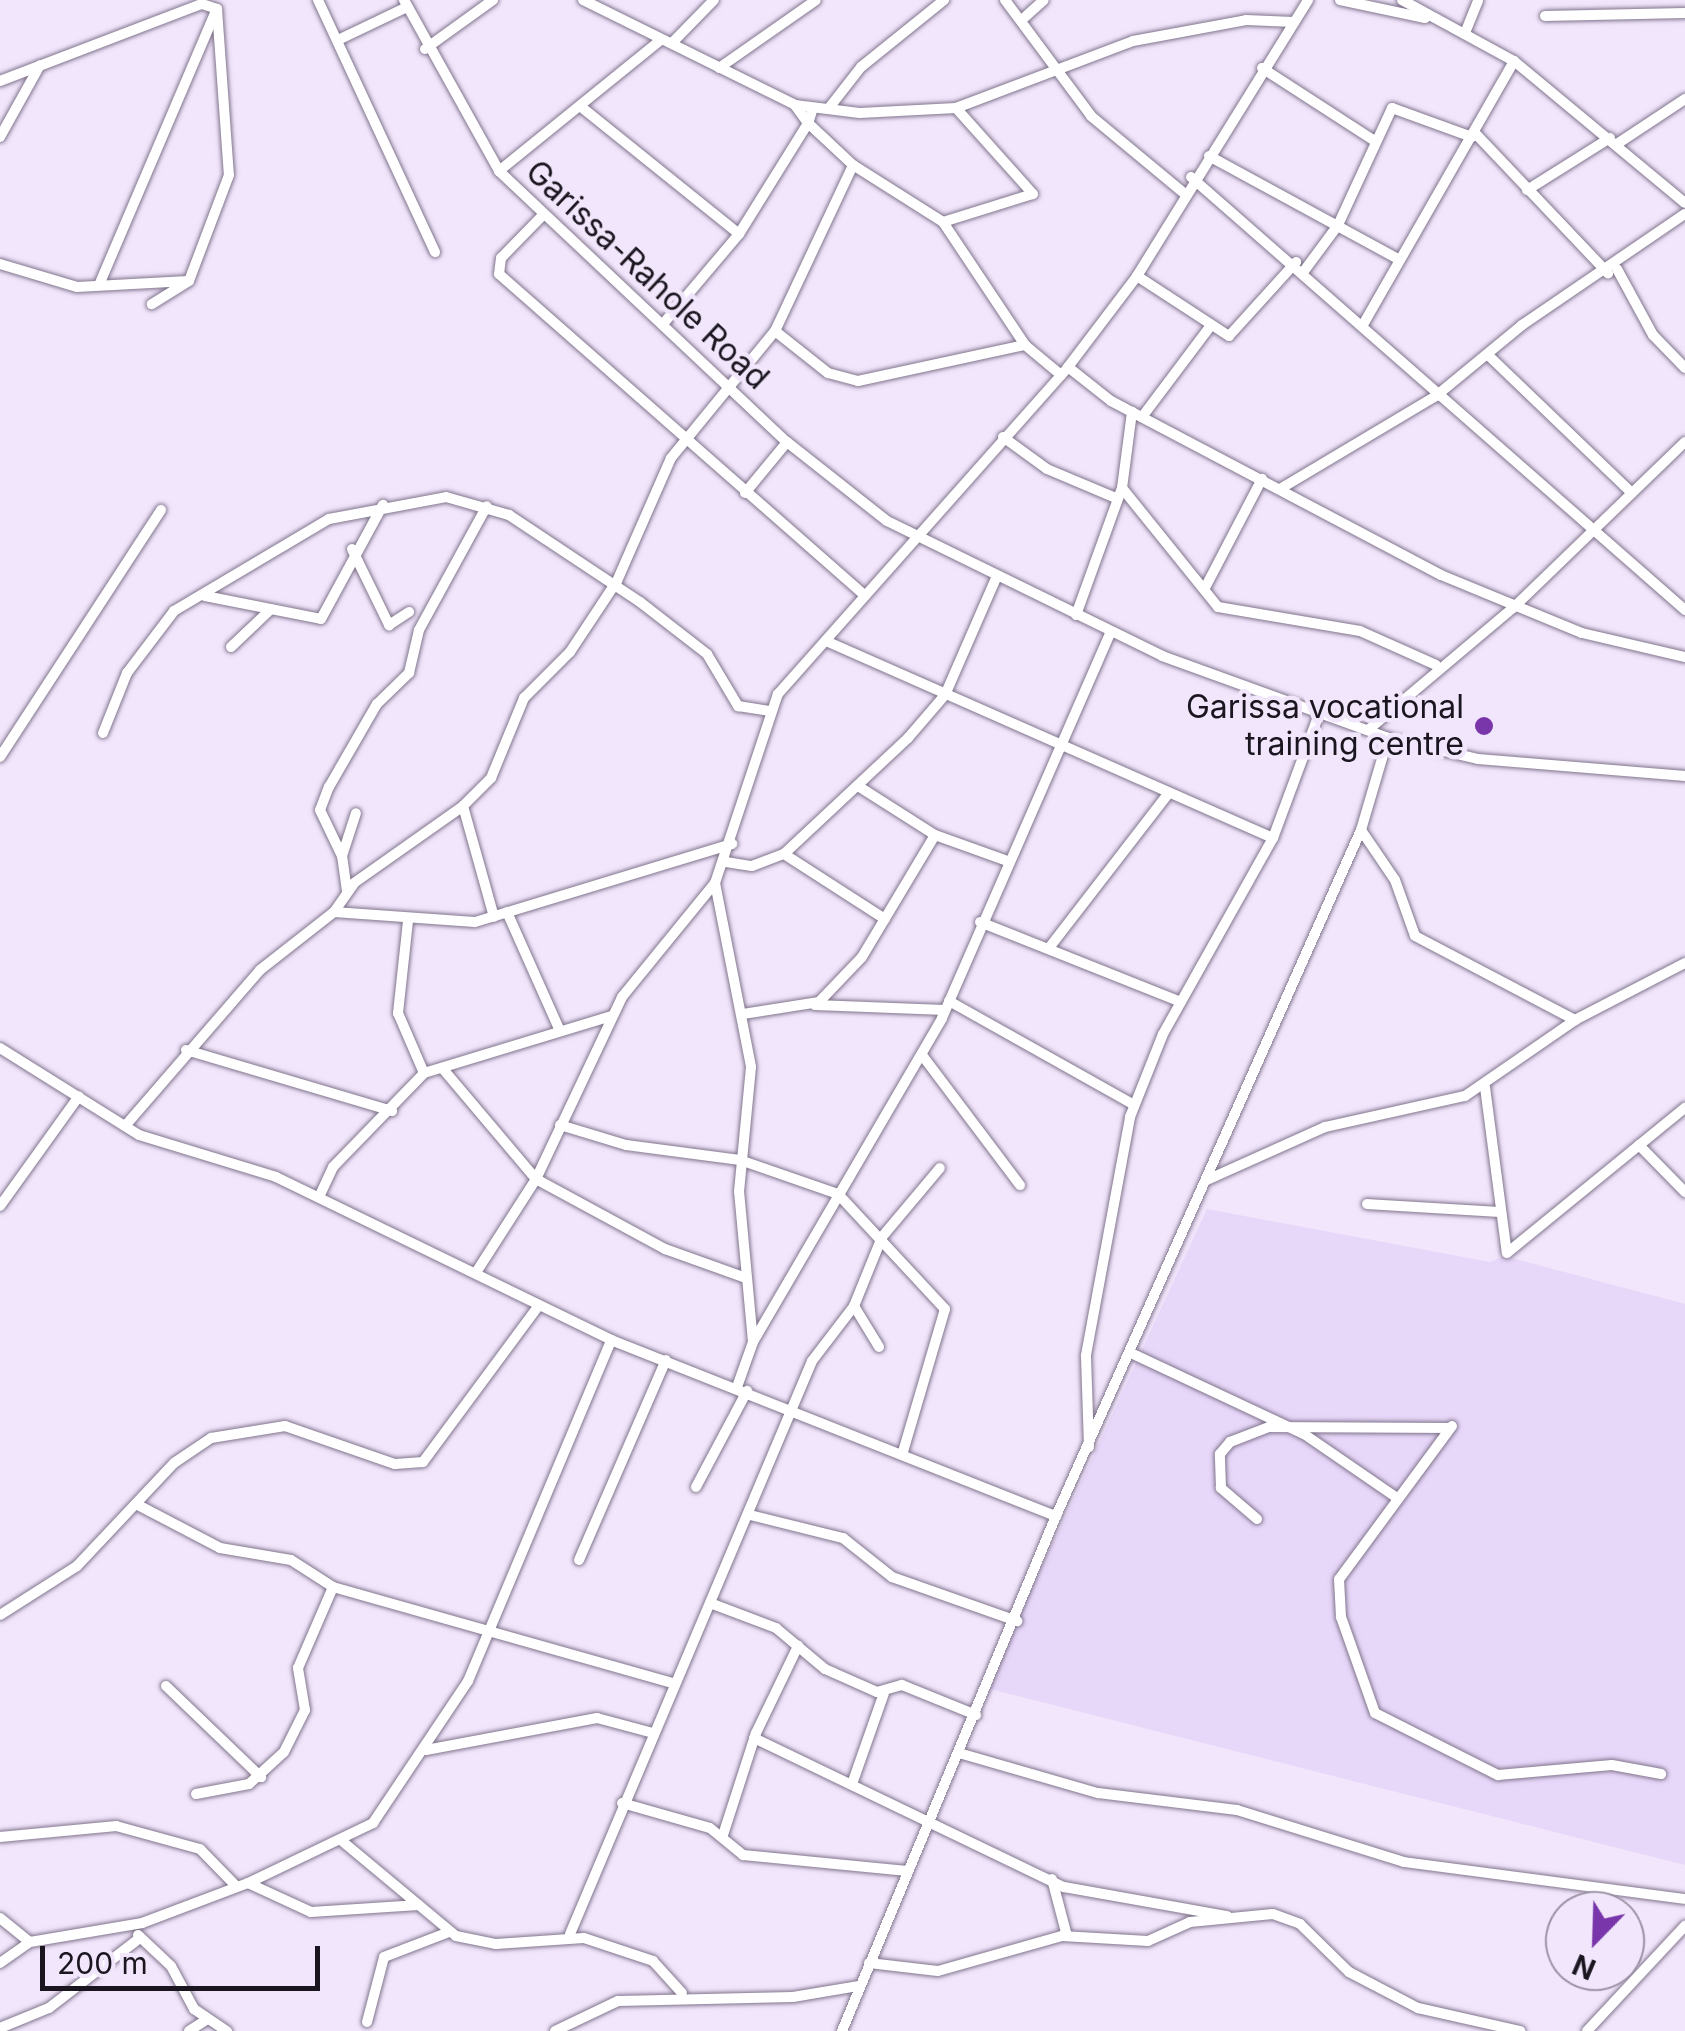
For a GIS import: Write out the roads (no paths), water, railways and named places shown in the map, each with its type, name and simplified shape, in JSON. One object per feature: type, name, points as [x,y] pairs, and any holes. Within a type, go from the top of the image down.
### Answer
[{"type":"street","points":[[318,0],[435,252]]},
{"type":"street","points":[[425,49],[494,0]]},
{"type":"street","points":[[583,0],[795,105],[813,108],[956,108],[1054,64],[1246,20],[1294,22]]},
{"type":"street","points":[[499,170],[666,42],[714,0]]},
{"type":"street","points":[[719,68],[816,0]]},
{"type":"street","points":[[829,108],[853,75],[944,0]]},
{"type":"street","points":[[1006,0],[1024,17],[1091,116],[1186,195]]},
{"type":"street","points":[[1024,17],[1044,0]]},
{"type":"street","points":[[1340,0],[1425,18],[1466,33],[1514,61],[1685,204]]},
{"type":"street","points":[[1402,0],[1425,18]]},
{"type":"street","points":[[1466,33],[1478,0]]},
{"type":"street","points":[[1544,16],[1644,21],[1679,13],[1678,0]]},
{"type":"street","points":[[477,1271],[536,1179],[612,1016],[715,883],[726,862],[770,711],[914,537],[1065,371],[1137,276],[1186,195],[1191,177],[1209,156],[1303,2]]},
{"type":"street","points":[[0,81],[202,4],[217,9]]},
{"type":"street","points":[[338,40],[405,4]]},
{"type":"street","name":"Garissa-Rahole Road","points":[[405,4],[425,49],[499,170],[787,442],[914,537],[1112,632],[1388,738],[1478,759],[1685,776]]},
{"type":"street","points":[[152,304],[189,281],[229,175],[217,9]]},
{"type":"street","points":[[99,285],[217,9]]},
{"type":"street","points":[[1364,323],[1396,258],[1514,61]]},
{"type":"street","points":[[0,136],[40,64]]},
{"type":"street","points":[[1262,68],[1375,141]]},
{"type":"street","points":[[1527,190],[1685,100]]},
{"type":"street","points":[[795,105],[808,123],[853,165],[943,222],[1025,344],[1065,371],[1137,414],[1513,608],[1685,657]]},
{"type":"street","points":[[580,106],[739,234]]},
{"type":"street","points":[[1137,276],[1209,328],[1229,336],[1338,225],[1375,141],[1397,106],[1473,135],[1612,271],[1653,334],[1685,368]]},
{"type":"street","points":[[663,324],[739,234],[808,123],[813,108]]},
{"type":"street","points":[[943,222],[1034,194],[956,108]]},
{"type":"street","points":[[1209,156],[1396,258]]},
{"type":"street","points":[[126,1126],[186,1050],[260,970],[334,912],[348,891],[463,806],[491,778],[524,698],[570,652],[685,441],[774,331],[853,165]]},
{"type":"street","points":[[1191,177],[1364,323],[1436,396],[1685,610]]},
{"type":"street","points":[[543,214],[501,258],[499,274],[864,596]]},
{"type":"street","points":[[1280,489],[1436,396],[1685,214]]},
{"type":"street","points":[[0,264],[99,285],[189,281]]},
{"type":"street","points":[[1076,615],[1119,493],[1137,414],[1209,328]]},
{"type":"street","points":[[774,331],[828,373],[858,382],[1025,344]]},
{"type":"street","points":[[1488,356],[1631,492]]},
{"type":"street","points":[[1003,437],[1046,468],[1119,493],[1224,610],[1360,631],[1436,665]]},
{"type":"street","points":[[744,493],[787,442]]},
{"type":"street","points":[[1368,730],[1436,665],[1513,608],[1685,442]]},
{"type":"street","points":[[1206,586],[1262,479]]},
{"type":"street","points":[[103,732],[127,673],[174,611],[329,520],[383,505],[446,496],[486,506],[608,585],[696,644],[738,706],[770,711]]},
{"type":"street","points":[[205,596],[321,619],[352,549],[383,505]]},
{"type":"street","points":[[348,891],[342,856],[320,810],[328,787],[377,704],[409,672],[424,620],[486,506]]},
{"type":"street","points":[[0,756],[161,510]]},
{"type":"street","points":[[352,549],[388,625],[409,612]]},
{"type":"street","points":[[726,862],[752,866],[784,854],[858,786],[945,695],[997,576]]},
{"type":"street","points":[[231,647],[271,609]]},
{"type":"street","points":[[752,1342],[947,1006],[1005,860],[1112,632]]},
{"type":"street","points":[[826,640],[1273,838]]},
{"type":"street","points":[[1090,1448],[1088,1340],[1134,1105],[1181,1002],[1273,838],[1319,714]]},
{"type":"street","points":[[842,2031],[1017,1620],[1056,1516],[1132,1354],[1361,830],[1388,738]]},
{"type":"street","points":[[858,786],[935,835],[1005,860]]},
{"type":"street","points":[[1049,948],[1169,793]]},
{"type":"street","points":[[463,806],[494,918]]},
{"type":"street","points":[[342,856],[356,814]]},
{"type":"street","points":[[1361,830],[1395,880],[1415,936],[1576,1020]]},
{"type":"street","points":[[815,1005],[885,919],[935,835]]},
{"type":"street","points":[[334,912],[408,921],[494,918],[732,844]]},
{"type":"street","points":[[784,854],[885,919]]},
{"type":"street","points":[[696,1487],[742,1389],[752,1342],[740,1160],[751,1067],[715,883]]},
{"type":"street","points":[[507,912],[560,1032]]},
{"type":"street","points":[[408,921],[398,1013],[424,1073]]},
{"type":"street","points":[[980,922],[1181,1002]]},
{"type":"street","points":[[1207,1180],[1325,1127],[1485,1087],[1576,1020],[1685,963]]},
{"type":"street","points":[[743,1014],[815,1005],[947,1006],[1134,1105]]},
{"type":"street","points":[[320,1196],[333,1167],[392,1111],[424,1073],[612,1016]]},
{"type":"street","points":[[0,1048],[126,1126],[320,1196],[477,1271],[538,1308],[611,1340],[797,1410],[1056,1516]]},
{"type":"street","points":[[186,1050],[392,1111]]},
{"type":"street","points":[[922,1055],[1020,1184]]},
{"type":"street","points":[[443,1070],[536,1179],[666,1250],[746,1278]]},
{"type":"street","points":[[1485,1087],[1498,1212],[1507,1253],[1685,1108]]},
{"type":"street","points":[[0,1206],[79,1096]]},
{"type":"street","points":[[560,1124],[626,1146],[740,1160],[838,1194],[882,1236],[945,1310],[902,1455]]},
{"type":"street","points":[[1639,1145],[1685,1192]]},
{"type":"street","points":[[570,1934],[622,1803],[797,1410],[812,1361],[854,1306],[882,1236],[940,1168]]},
{"type":"street","points":[[1367,1204],[1498,1212]]},
{"type":"street","points":[[854,1306],[878,1347]]},
{"type":"street","points":[[0,1615],[77,1566],[192,1450],[248,1430],[285,1426],[394,1464],[423,1462],[538,1308]]},
{"type":"street","points":[[0,1963],[30,1942],[131,1925],[242,1884],[372,1823],[426,1750],[468,1681],[485,1631],[611,1340]]},
{"type":"street","points":[[1132,1354],[1293,1428],[1396,1498]]},
{"type":"street","points":[[579,1560],[666,1360]]},
{"type":"street","points":[[1257,1519],[1221,1488],[1220,1454],[1268,1427],[1451,1427],[1338,1579],[1341,1617],[1375,1713],[1498,1775],[1612,1765],[1661,1774]]},
{"type":"street","points":[[136,1504],[220,1548],[290,1560],[333,1588],[675,1684]]},
{"type":"street","points":[[750,1515],[843,1538],[892,1577],[1017,1620]]},
{"type":"street","points":[[196,1794],[261,1777],[306,1710],[298,1668],[333,1588]]},
{"type":"street","points":[[710,1604],[798,1646],[825,1669],[884,1693],[902,1685],[976,1715]]},
{"type":"street","points":[[722,1835],[754,1738],[798,1646]]},
{"type":"street","points":[[166,1686],[261,1777]]},
{"type":"street","points":[[852,1784],[884,1693]]},
{"type":"street","points":[[426,1750],[597,1718],[653,1733]]},
{"type":"street","points":[[754,1738],[1097,1898],[1228,1916],[1286,1916],[1349,1972],[1418,2008],[1520,2031]]},
{"type":"street","points":[[959,1753],[1098,1793],[1237,1810],[1404,1862],[1685,1899]]},
{"type":"street","points":[[622,1803],[722,1835],[743,1855],[907,1871]]},
{"type":"street","points":[[0,1838],[116,1826],[200,1848],[242,1884],[311,1912],[420,1905]]},
{"type":"street","points":[[342,1840],[449,1932],[496,1944],[570,1934],[653,1962],[682,1993]]},
{"type":"street","points":[[1052,1879],[1067,1936]]},
{"type":"street","points":[[869,1964],[938,1971],[1067,1936],[1148,1941],[1228,1916]]},
{"type":"street","points":[[0,1918],[30,1942]]},
{"type":"street","points":[[131,1925],[206,2020],[227,2031]]},
{"type":"street","points":[[1587,2031],[1685,1926]]},
{"type":"street","points":[[366,2022],[384,1958],[449,1932]]},
{"type":"street","points":[[0,2028],[43,2012],[140,1938]]},
{"type":"street","points":[[555,2031],[618,2002],[682,1993],[794,1998],[860,1986]]},
{"type":"street","points":[[189,2031],[206,2020]]},
{"type":"place","name":"Garissa vocational training centre","points":[[1484,726]]}]
